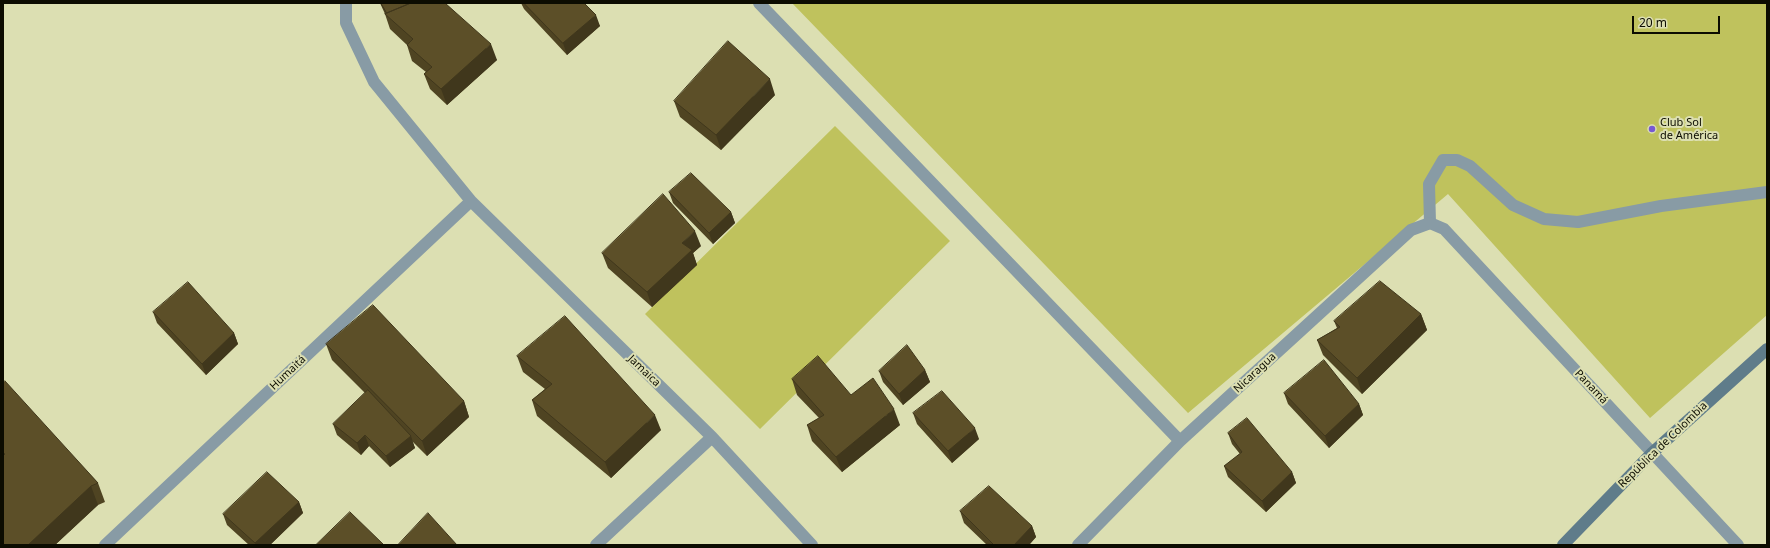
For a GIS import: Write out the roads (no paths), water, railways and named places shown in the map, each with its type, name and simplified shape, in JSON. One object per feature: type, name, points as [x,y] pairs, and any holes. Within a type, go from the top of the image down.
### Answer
[{"type":"street","name":"Jamaica","points":[[346,3],[346,24],[374,82],[471,201],[712,437],[812,545]]},
{"type":"street","points":[[759,3],[1180,441]]},
{"type":"street","points":[[1430,223],[1429,184],[1443,160],[1457,160],[1470,166],[1513,205],[1544,219],[1551,220],[1578,222],[1661,206],[1767,192]]},
{"type":"street","name":"Humaitá","points":[[104,545],[471,201]]},
{"type":"street","name":"Nicaragua","points":[[1078,545],[1180,441],[1410,230],[1430,223]]},
{"type":"street","name":"Panamá","points":[[1430,223],[1444,229],[1738,545]]},
{"type":"street","name":"República de Colombia","points":[[1563,545],[1652,453],[1767,349]]},
{"type":"street","points":[[596,545],[712,437]]},
{"type":"place","name":"Club Sol de América","points":[[1652,129]]}]
